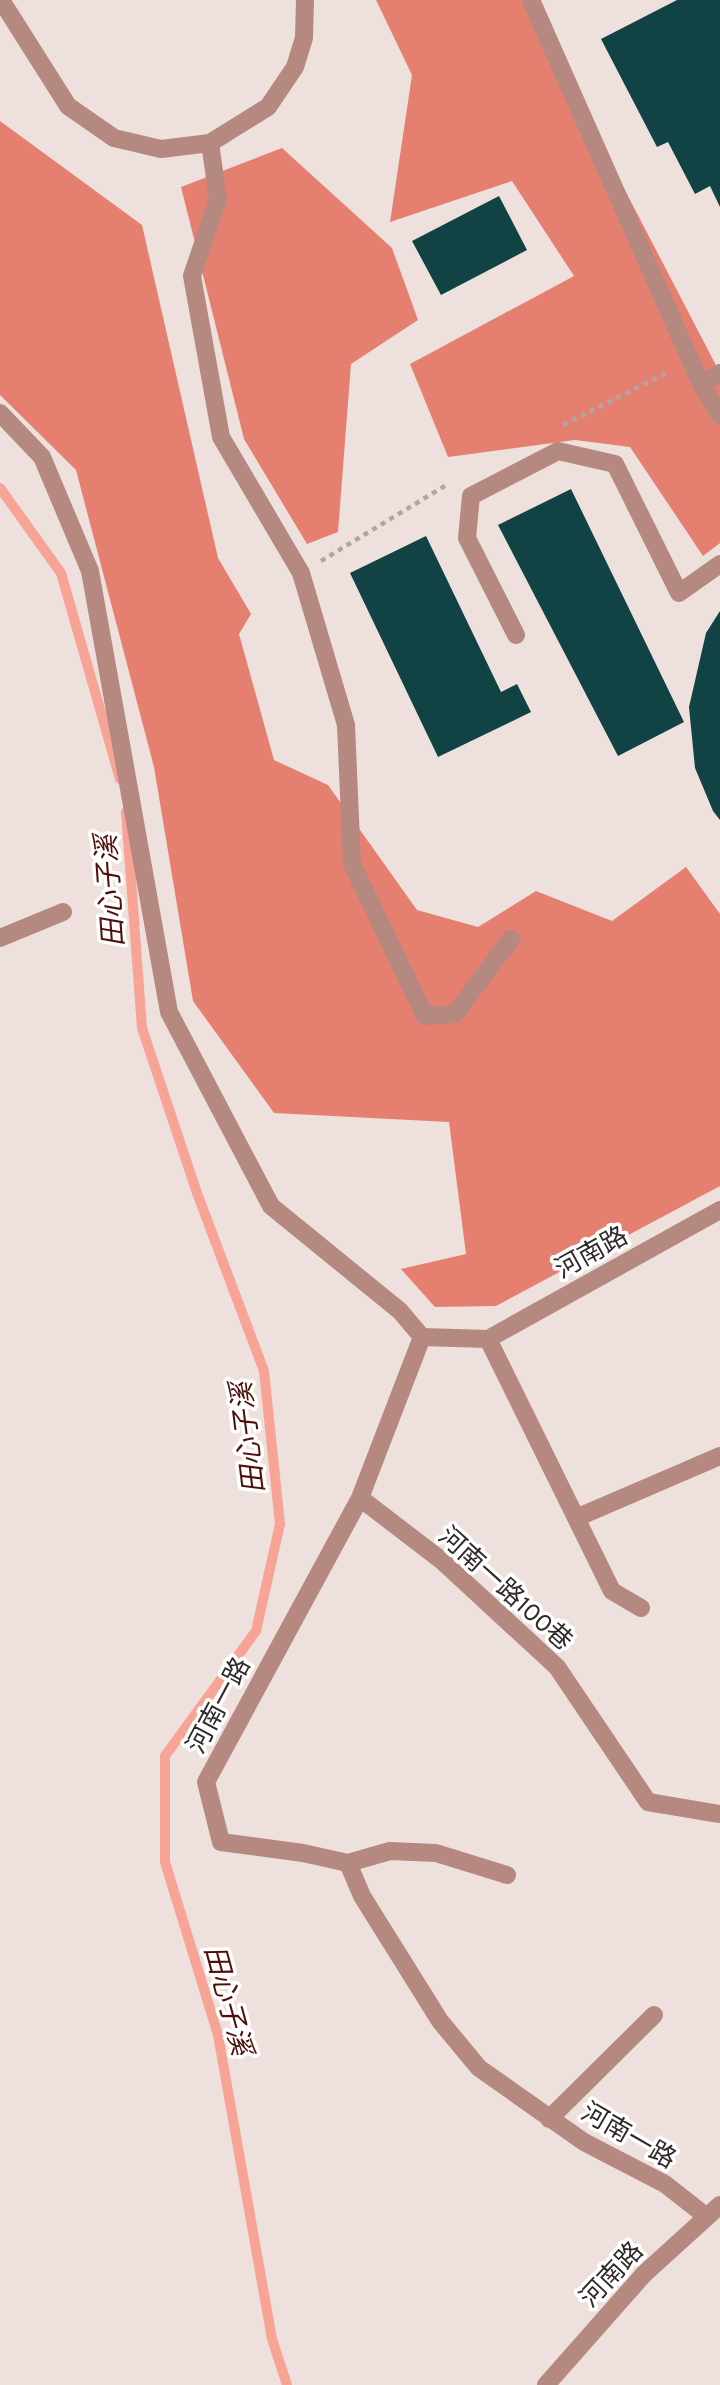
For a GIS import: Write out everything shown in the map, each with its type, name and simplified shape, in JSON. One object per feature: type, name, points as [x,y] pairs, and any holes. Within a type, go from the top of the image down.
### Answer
[{"type":"street","points":[[1,0],[68,106],[114,138],[161,149],[210,142],[268,107],[295,66],[304,38],[305,0]]},
{"type":"street","points":[[531,0],[701,384],[720,416]]},
{"type":"street","points":[[210,142],[218,199],[192,276],[221,437],[301,573],[346,725],[352,864],[425,1016],[455,1014],[511,939]]},
{"type":"street","points":[[701,384],[720,373]]},
{"type":"street","points":[[0,413],[43,457],[89,571],[169,1012],[271,1206],[401,1311],[422,1337],[488,1339],[612,1591],[641,1608]]},
{"type":"street","points":[[516,635],[467,538],[471,496],[558,451],[615,464],[679,593],[720,565]]},
{"type":"street","points":[[0,938],[63,912]]},
{"type":"street","name":"河南路","points":[[488,1339],[720,1210]]},
{"type":"street","name":"河南一路","points":[[422,1337],[360,1498],[206,1782],[221,1842],[303,1853],[348,1863],[362,1896],[440,2021],[479,2068],[584,2142],[714,2211]]},
{"type":"street","points":[[576,1518],[720,1455]]},
{"type":"street","name":"河南一路100巷","points":[[360,1498],[441,1560],[557,1667],[648,1802],[720,1814]]},
{"type":"street","points":[[348,1863],[390,1851],[436,1853],[507,1875]]},
{"type":"street","points":[[549,2119],[654,2015]]},
{"type":"street","name":"河南路","points":[[546,2385],[644,2274],[714,2211]]},
{"type":"path","points":[[301,573],[450,483]]},
{"type":"shaded area","points":[[376,0],[526,0],[720,373],[720,543],[703,556],[630,447],[575,440],[448,457],[410,364],[574,276],[512,181],[390,222],[412,75]]},
{"type":"shaded area","points":[[0,121],[142,225],[218,558],[251,614],[239,634],[274,760],[328,785],[417,910],[478,927],[536,891],[612,921],[686,867],[720,914],[720,1186],[496,1306],[435,1307],[401,1269],[466,1254],[449,1122],[274,1113],[193,1001],[154,767],[76,470],[0,395]]},
{"type":"shaded area","points":[[282,148],[392,248],[418,320],[351,364],[338,532],[307,544],[244,439],[181,187]]},
{"type":"building","points":[[677,0],[720,0],[720,207],[710,186],[695,194],[668,142],[657,147],[601,39]]},
{"type":"building","points":[[499,196],[527,250],[441,295],[412,241]]},
{"type":"building","points":[[571,489],[684,722],[618,756],[498,525]]},
{"type":"building","points":[[426,536],[501,692],[517,684],[531,712],[438,757],[350,573]]},
{"type":"building","points":[[720,611],[720,820],[713,811],[695,768],[689,707],[706,633]]},
{"type":"waterway","name":"田心子溪","points":[[0,488],[61,573],[120,779]]},
{"type":"waterway","name":"田心子溪","points":[[126,812],[142,1028],[197,1193],[264,1371],[280,1524],[256,1631],[165,1756],[165,1862],[218,2035],[272,2339],[287,2385]]}]
